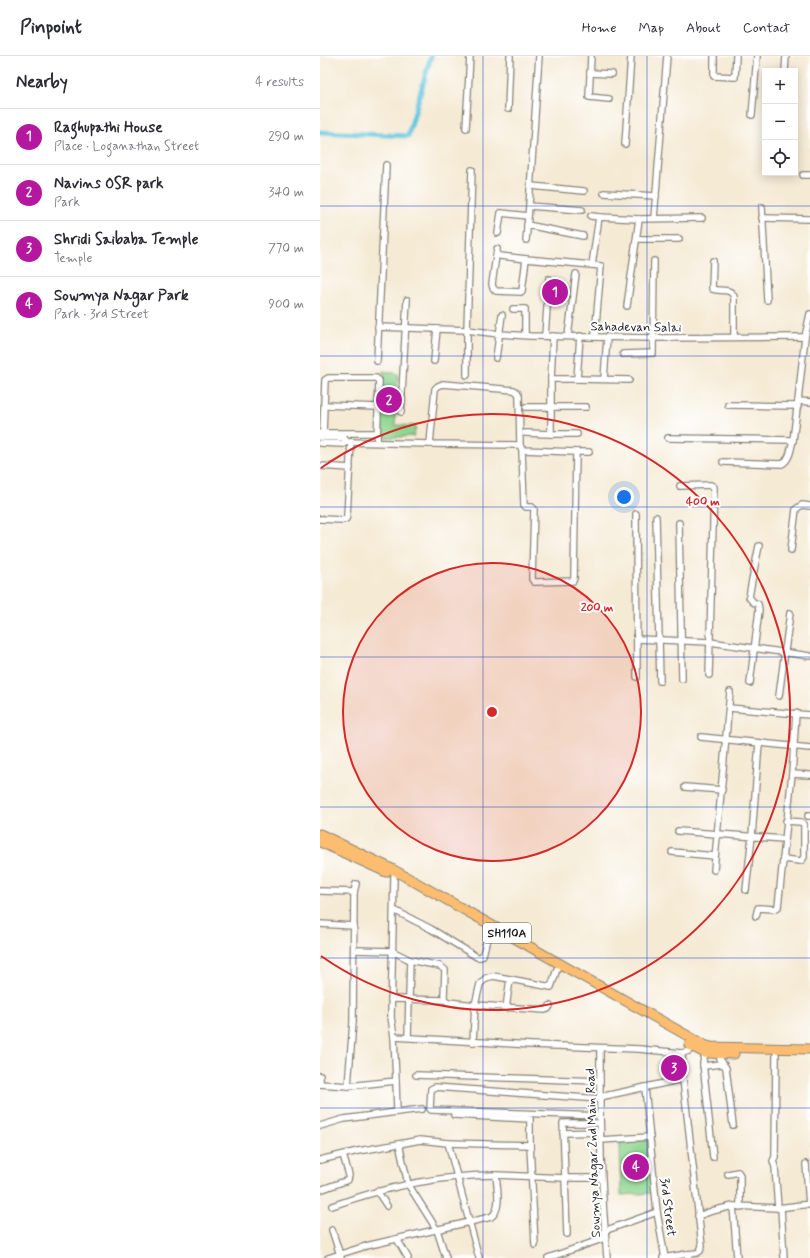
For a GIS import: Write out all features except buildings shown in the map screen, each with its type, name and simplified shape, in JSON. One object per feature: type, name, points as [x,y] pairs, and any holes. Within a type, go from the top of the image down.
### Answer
[{"type":"main road","name":"SH110A","points":[[320,834],[478,919],[694,1044],[705,1052],[720,1054],[776,1055],[810,1049]]},
{"type":"main road","name":"SH110A","points":[[320,842],[394,873]]},
{"type":"main road","name":"SH110A","points":[[478,919],[489,930],[694,1044],[711,1047],[794,1052],[810,1055]]},
{"type":"street","points":[[466,128],[470,56]]},
{"type":"street","points":[[508,109],[510,56]]},
{"type":"street","points":[[526,240],[539,56]]},
{"type":"street","points":[[591,56],[589,97],[609,99]]},
{"type":"street","points":[[625,144],[632,56]]},
{"type":"street","points":[[654,218],[667,56]]},
{"type":"street","points":[[714,56],[714,76],[735,76],[736,56]]},
{"type":"street","points":[[752,114],[757,56]]},
{"type":"street","points":[[785,68],[786,56]]},
{"type":"street","points":[[590,72],[612,74]]},
{"type":"street","points":[[377,361],[386,165]]},
{"type":"street","points":[[467,375],[472,170]]},
{"type":"street","points":[[803,175],[810,175]]},
{"type":"street","points":[[530,186],[584,191]]},
{"type":"street","points":[[604,193],[656,196]]},
{"type":"street","points":[[529,206],[582,210]]},
{"type":"street","points":[[762,207],[767,300]]},
{"type":"street","points":[[498,233],[501,213],[528,216]]},
{"type":"street","points":[[591,216],[702,218]]},
{"type":"street","points":[[592,265],[599,217]]},
{"type":"street","points":[[627,306],[639,218]]},
{"type":"street","points":[[762,218],[810,219]]},
{"type":"street","points":[[527,225],[583,236]]},
{"type":"street","points":[[637,239],[679,240]]},
{"type":"street","points":[[497,249],[492,284],[496,291],[522,292],[526,259]]},
{"type":"street","points":[[500,256],[601,266],[595,336]]},
{"type":"street","points":[[623,354],[656,353],[653,338],[654,261]]},
{"type":"street","points":[[713,261],[712,289],[717,291],[730,291],[733,293],[734,337]]},
{"type":"street","points":[[568,336],[576,274]]},
{"type":"street","points":[[546,336],[549,279]]},
{"type":"street","points":[[401,412],[407,300]]},
{"type":"street","points":[[513,309],[525,309],[525,335]]},
{"type":"street","points":[[723,462],[782,464],[789,457],[798,404],[805,337],[810,314]]},
{"type":"street","points":[[496,358],[502,315]]},
{"type":"street","name":"Sahadevan Salai","points":[[378,326],[467,330],[499,334],[546,336],[653,338],[805,337]]},
{"type":"street","points":[[434,361],[437,329]]},
{"type":"street","points":[[551,434],[553,336]]},
{"type":"street","points":[[577,379],[580,336]]},
{"type":"street","points":[[604,379],[606,337]]},
{"type":"street","points":[[321,434],[325,405],[325,380],[328,378],[376,378],[379,381],[377,442]]},
{"type":"street","points":[[551,379],[628,380]]},
{"type":"street","points":[[430,444],[434,389],[438,386],[443,384],[514,390],[517,392],[519,395],[524,505],[534,509],[532,579],[534,582],[570,582],[573,581],[574,578],[576,452]]},
{"type":"street","points":[[728,405],[798,404],[810,402]]},
{"type":"street","points":[[325,405],[378,407]]},
{"type":"street","points":[[526,407],[586,407]]},
{"type":"street","points":[[321,434],[377,433]]},
{"type":"street","points":[[525,433],[577,434]]},
{"type":"street","points":[[320,519],[346,519],[350,468],[349,442],[344,438],[329,437],[321,434]]},
{"type":"street","points":[[329,437],[329,444]]},
{"type":"street","points":[[668,438],[793,440]]},
{"type":"street","points":[[320,443],[343,444],[349,442],[377,442],[521,447],[589,452]]},
{"type":"street","points":[[320,466],[350,468]]},
{"type":"street","points":[[680,486],[711,485],[714,487],[709,675]]},
{"type":"street","points":[[791,550],[796,509],[802,505],[810,506]]},
{"type":"street","points":[[636,514],[637,677]]},
{"type":"street","points":[[656,517],[660,681]]},
{"type":"street","points":[[679,523],[682,679]]},
{"type":"street","points":[[750,683],[759,607],[758,604],[751,601],[749,597],[759,546]]},
{"type":"street","points":[[779,696],[790,613]]},
{"type":"street","points":[[637,639],[710,642],[810,656]]},
{"type":"street","points":[[714,870],[727,740],[730,692]]},
{"type":"street","points":[[729,708],[810,715]]},
{"type":"street","points":[[756,916],[758,908],[777,909],[792,774],[796,714]]},
{"type":"street","points":[[701,737],[810,748]]},
{"type":"street","points":[[746,890],[752,836],[759,743]]},
{"type":"street","points":[[792,774],[810,775]]},
{"type":"street","points":[[685,787],[722,790]]},
{"type":"street","points":[[783,859],[800,861],[804,857],[804,824],[801,822],[786,821]]},
{"type":"street","points":[[678,831],[784,839]]},
{"type":"street","points":[[672,852],[715,856]]},
{"type":"street","points":[[394,873],[391,1016],[394,1037],[396,1112]]},
{"type":"street","points":[[348,1086],[353,1022],[354,892],[356,884]]},
{"type":"street","points":[[320,890],[354,892]]},
{"type":"street","points":[[394,910],[432,929],[476,957],[481,957],[483,954],[489,930]]},
{"type":"street","points":[[320,924],[354,926]]},
{"type":"street","points":[[354,950],[392,951],[410,960],[444,968],[445,1000]]},
{"type":"street","points":[[408,1037],[410,960]]},
{"type":"street","points":[[474,1042],[475,1005],[480,984],[486,978],[494,976],[551,987],[557,969]]},
{"type":"street","points":[[506,1008],[510,979]]},
{"type":"street","points":[[391,999],[445,1000],[448,1002],[475,1005],[544,1010],[548,1009],[550,1006]]},
{"type":"street","points":[[394,1037],[639,1049],[682,1053],[689,1051],[694,1044]]},
{"type":"street","name":"Sowmya Nagar 2nd Main Road","points":[[600,1048],[601,1178],[607,1258]]},
{"type":"street","points":[[705,1052],[703,1066],[713,1157]]},
{"type":"street","points":[[664,1258],[687,1256],[697,1253],[700,1251],[702,1246],[683,1079],[682,1053]]},
{"type":"street","points":[[720,1054],[722,1064],[726,1068],[733,1125]]},
{"type":"street","points":[[776,1055],[775,1157],[773,1161],[775,1166],[784,1258]]},
{"type":"street","points":[[703,1066],[722,1064]]},
{"type":"street","points":[[416,1075],[600,1081]]},
{"type":"street","points":[[320,1076],[320,1084],[348,1086],[396,1082]]},
{"type":"street","points":[[600,1116],[431,1110],[431,1089],[435,1087],[600,1098],[683,1079]]},
{"type":"street","name":"3rd Street","points":[[645,1087],[657,1212],[664,1258]]},
{"type":"street","points":[[320,1126],[344,1119],[422,1109]]},
{"type":"street","points":[[448,1114],[530,1119],[531,1176],[535,1245]]},
{"type":"street","points":[[566,1234],[563,1133],[565,1123],[600,1123]]},
{"type":"street","points":[[563,1133],[600,1132]]},
{"type":"street","points":[[600,1140],[650,1137]]},
{"type":"street","points":[[320,1160],[343,1154],[420,1140],[448,1143],[530,1145]]},
{"type":"street","points":[[448,1143],[479,1258]]},
{"type":"street","points":[[399,1144],[408,1184],[437,1230],[446,1258]]},
{"type":"street","points":[[320,1190],[348,1180],[349,1175],[343,1154]]},
{"type":"street","points":[[698,1216],[733,1206],[779,1208],[809,1205],[806,1164]]},
{"type":"street","points":[[728,1174],[738,1172],[740,1175],[740,1207]]},
{"type":"street","points":[[332,1206],[377,1191],[457,1176],[496,1175],[601,1178]]},
{"type":"street","points":[[328,1258],[340,1256],[366,1246],[491,1217],[496,1213],[498,1207],[496,1175]]},
{"type":"street","points":[[377,1191],[387,1206]]},
{"type":"street","points":[[733,1206],[737,1258]]},
{"type":"street","points":[[604,1231],[657,1212]]},
{"type":"street","points":[[332,1230],[340,1256]]},
{"type":"street","points":[[548,1258],[605,1238]]},
{"type":"street","points":[[397,1239],[408,1258]]},
{"type":"green space","points":[[383,371],[398,374],[395,425],[416,426],[414,436],[381,438]]},
{"type":"green space","points":[[648,1140],[653,1193],[621,1195],[620,1141]]},
{"type":"waterway","points":[[320,132],[408,136],[431,56]]},
{"type":"place","name":"Raghupathi House","points":[[555,292]]},
{"type":"place","name":"Navins OSR park","points":[[389,400]]},
{"type":"place","name":"Shridi Saibaba Temple","points":[[674,1068]]},
{"type":"place","name":"Sowmya Nagar Park","points":[[636,1167]]}]
